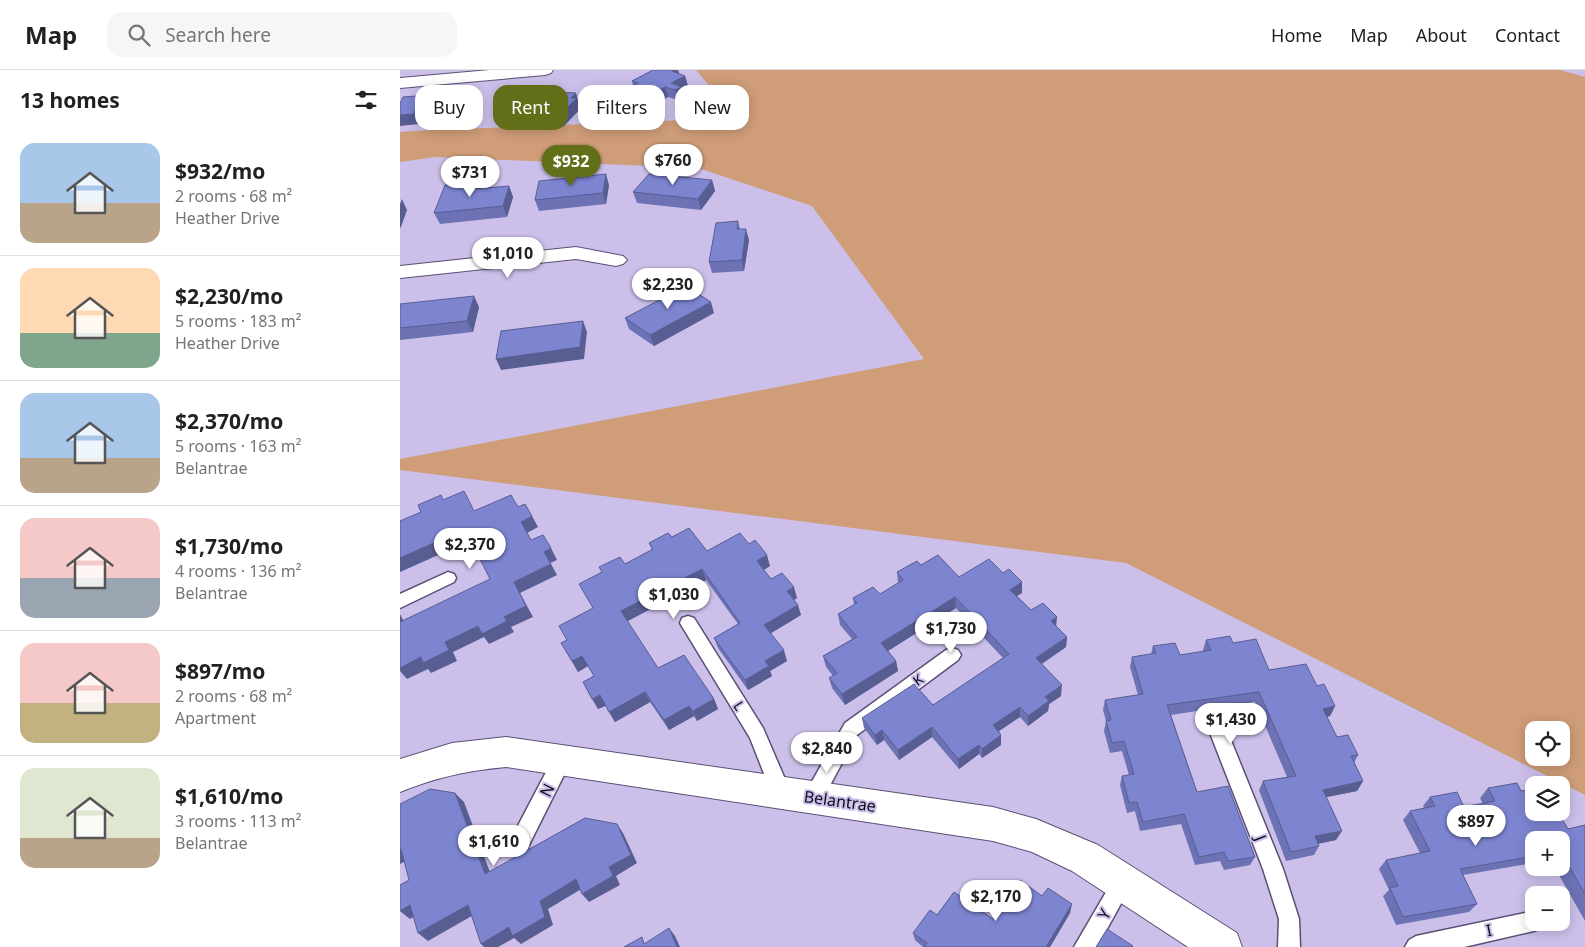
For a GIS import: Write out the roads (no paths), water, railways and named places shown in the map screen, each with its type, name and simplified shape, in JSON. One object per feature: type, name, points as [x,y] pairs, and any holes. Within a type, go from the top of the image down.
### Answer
[{"type":"street","points":[[400,83],[545,70]]},
{"type":"street","points":[[400,272],[576,253],[616,260]]},
{"type":"street","name":"Belantrae","points":[[400,776],[418,767],[463,755],[506,752],[993,824],[1036,836],[1085,858],[1223,947]]},
{"type":"lane","points":[[400,601],[448,578]]},
{"type":"lane","name":"L","points":[[688,623],[797,795]]},
{"type":"lane","name":"K","points":[[797,795],[851,729],[952,655]]},
{"type":"lane","name":"J","points":[[1219,733],[1273,869],[1289,919],[1289,947]]},
{"type":"lane","name":"N","points":[[518,846],[562,761]]},
{"type":"lane","name":"Y","points":[[1086,947],[1123,882]]},
{"type":"lane","name":"I","points":[[1416,947],[1525,923]]}]
